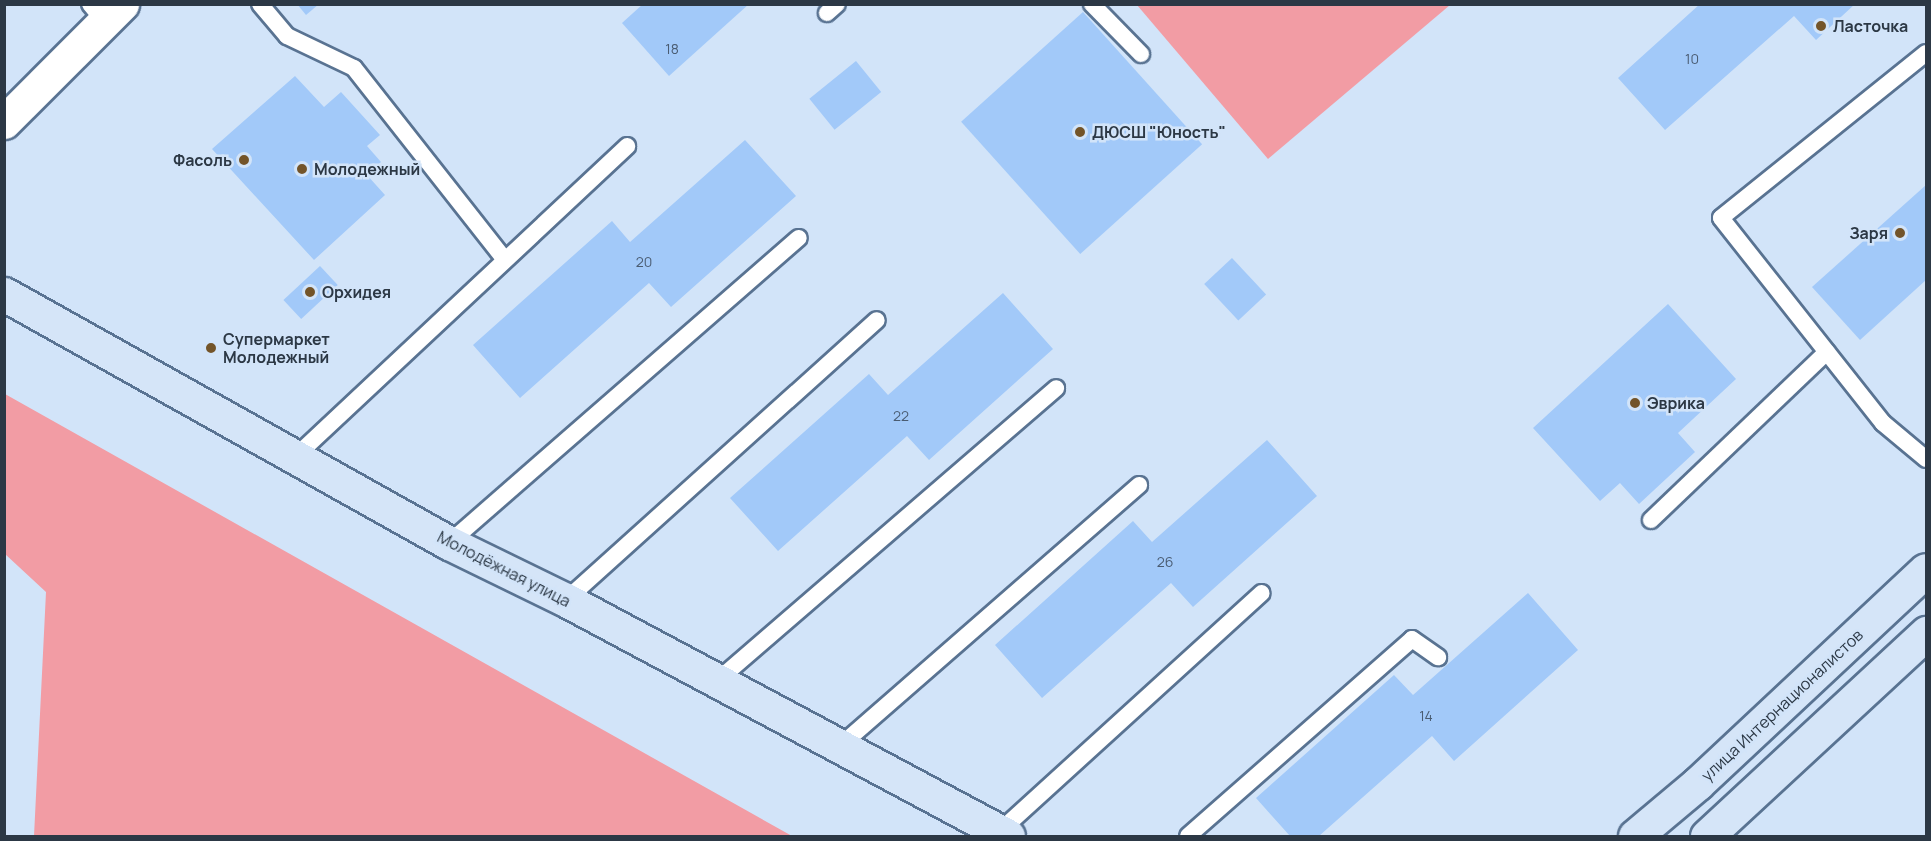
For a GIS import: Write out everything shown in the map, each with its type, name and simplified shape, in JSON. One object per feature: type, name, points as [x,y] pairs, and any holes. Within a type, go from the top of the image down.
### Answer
[{"type":"street","points":[[4,122],[105,10]]},
{"type":"street","name":"Молодёжная улица","points":[[4,294],[449,543],[566,600],[1003,834]]},
{"type":"street","name":"улица Интернационалистов","points":[[1635,837],[1697,784],[1926,570]]},
{"type":"street","points":[[1707,837],[1926,633]]},
{"type":"lane","points":[[260,4],[286,36],[354,68],[505,260]]},
{"type":"lane","points":[[1092,4],[1141,54]]},
{"type":"lane","points":[[1926,53],[1721,218],[1883,423],[1926,459]]},
{"type":"lane","points":[[295,457],[627,146]]},
{"type":"lane","points":[[449,543],[798,238]]},
{"type":"lane","points":[[566,600],[878,320]]},
{"type":"lane","points":[[1651,520],[1827,352]]},
{"type":"lane","points":[[717,681],[1056,388]]},
{"type":"lane","points":[[840,746],[1139,485]]},
{"type":"lane","points":[[1003,834],[1262,593]]},
{"type":"lane","points":[[1188,837],[1412,639],[1438,657]]},
{"type":"shaded area","points":[[1137,5],[1450,5],[1268,159]]},
{"type":"shaded area","points":[[4,394],[792,836],[34,836],[46,592],[5,554]]},
{"type":"building","points":[[297,4],[319,4],[306,15]]},
{"type":"building","points":[[643,4],[749,4],[669,76],[622,23]]},
{"type":"building","points":[[1700,4],[1855,4],[1816,40],[1794,16],[1665,130],[1618,78]]},
{"type":"building","name":"ДЮСШ \"Юность\"","points":[[1083,12],[1202,144],[1080,254],[961,122]]},
{"type":"building","points":[[856,61],[881,92],[835,130],[809,99]]},
{"type":"building","name":"Молодежный","points":[[295,76],[324,107],[341,92],[380,135],[367,146],[381,162],[367,175],[385,195],[314,260],[212,149]]},
{"type":"building","points":[[745,140],[796,196],[671,307],[649,283],[520,398],[473,345],[612,221],[630,242]]},
{"type":"building","name":"Заря","points":[[1926,185],[1926,280],[1860,340],[1812,287]]},
{"type":"building","points":[[1232,258],[1266,295],[1238,320],[1204,284]]},
{"type":"building","name":"Орхидея","points":[[320,266],[338,285],[301,319],[283,300]]},
{"type":"building","points":[[1003,293],[1053,349],[929,460],[907,436],[778,551],[730,498],[869,374],[888,395]]},
{"type":"building","name":"Эврика","points":[[1668,304],[1736,379],[1678,433],[1695,452],[1639,504],[1620,483],[1600,501],[1533,428]]},
{"type":"building","points":[[1267,440],[1317,496],[1193,607],[1171,583],[1042,698],[995,645],[1133,521],[1152,542]]},
{"type":"building","points":[[1528,593],[1578,650],[1454,761],[1432,736],[1319,836],[1290,836],[1256,798],[1394,675],[1413,695]]},
{"type":"place","name":"Ласточка","points":[[1821,26]]},
{"type":"place","name":"ДЮСШ \"Юность\"","points":[[1080,132]]},
{"type":"place","name":"Фасоль","points":[[244,160]]},
{"type":"place","name":"Молодежный","points":[[302,169]]},
{"type":"place","name":"Заря","points":[[1900,233]]},
{"type":"place","name":"Орхидея","points":[[310,292]]},
{"type":"place","name":"Супермаркет Молодежный","points":[[211,348]]},
{"type":"place","name":"Эврика","points":[[1635,403]]}]
